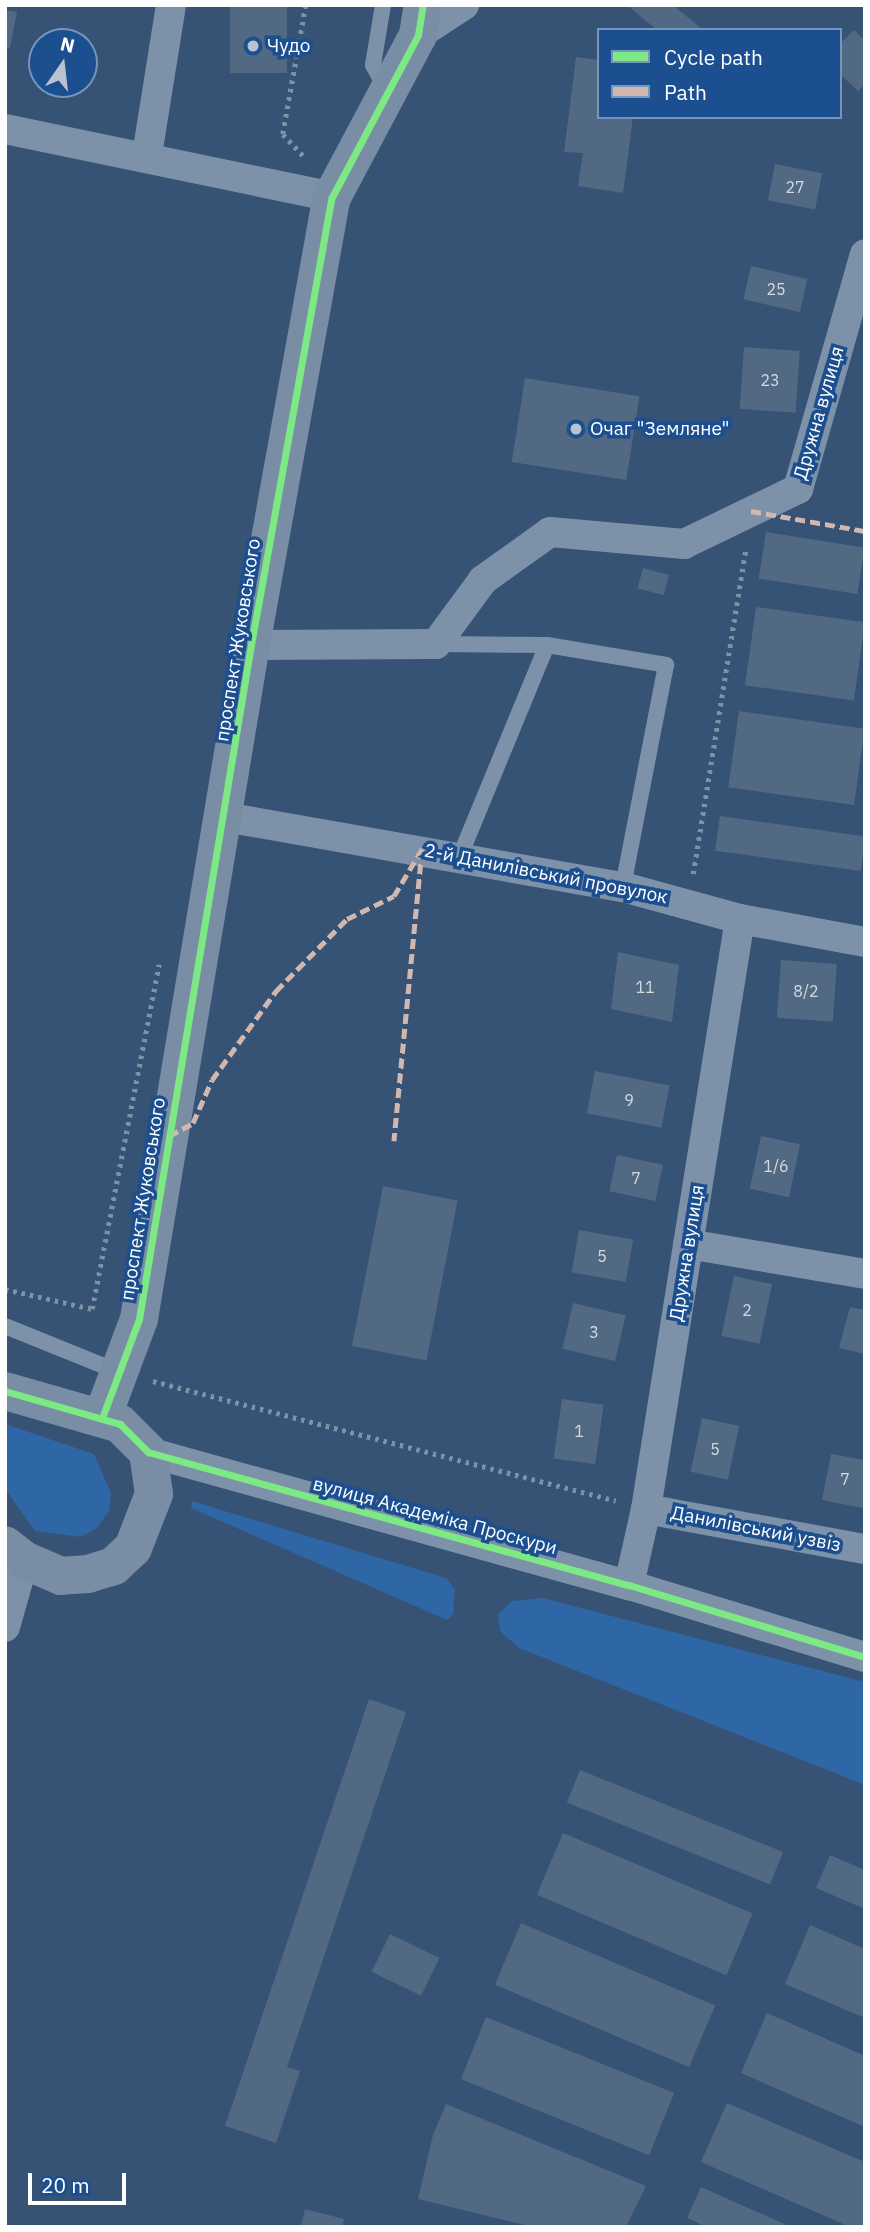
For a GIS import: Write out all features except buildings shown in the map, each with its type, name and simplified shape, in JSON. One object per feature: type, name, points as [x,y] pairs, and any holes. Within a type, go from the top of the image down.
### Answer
[{"type":"street","points":[[147,155],[171,5]]},
{"type":"street","points":[[421,20],[464,5]]},
{"type":"street","name":"проспект Жуковського","points":[[102,1418],[139,1319],[225,817],[321,193],[387,92],[421,20]]},
{"type":"street","points":[[5,129],[147,155],[321,193]]},
{"type":"street","name":"Дружна вулиця","points":[[436,644],[483,580],[550,532],[684,544],[798,489],[865,254]]},
{"type":"street","points":[[251,645],[436,644]]},
{"type":"street","name":"2-й Данилівський провулок","points":[[225,817],[460,856],[623,887],[689,902],[740,919],[865,942]]},
{"type":"street","name":"Дружна вулиця","points":[[629,1585],[646,1508],[740,919]]},
{"type":"street","points":[[688,1244],[865,1274]]},
{"type":"street","name":"вулиця Академіка Проскури","points":[[5,1391],[120,1424],[148,1452],[629,1585],[865,1657]]},
{"type":"street","points":[[5,1627],[15,1552],[61,1576],[88,1574],[114,1566],[133,1548],[146,1521],[154,1494],[148,1452]]},
{"type":"street","name":"Данилівський узвіз","points":[[646,1508],[865,1549]]},
{"type":"lane","points":[[383,5],[373,65],[387,92]]},
{"type":"lane","points":[[436,644],[547,645],[666,666],[623,887]]},
{"type":"lane","points":[[460,856],[547,645]]},
{"type":"lane","points":[[5,1325],[118,1372]]},
{"type":"path","points":[[306,5],[284,134],[308,162],[321,193]]},
{"type":"path","points":[[689,902],[751,511]]},
{"type":"path","points":[[118,1372],[646,1508]]},
{"type":"shaded area","points":[[5,1424],[94,1454],[111,1493],[109,1511],[97,1528],[81,1537],[35,1531],[5,1489]]},
{"type":"shaded area","points":[[192,1501],[446,1578],[455,1589],[453,1614],[447,1620],[191,1508]]},
{"type":"shaded area","points":[[543,1598],[865,1682],[865,1785],[519,1648],[500,1631],[498,1614],[512,1601]]},
{"type":"marked path","points":[[751,511],[865,531]]},
{"type":"marked path","points":[[169,1136],[193,1123],[212,1080],[276,991],[347,919],[394,896],[422,849],[394,1141]]},
{"type":"cycle path","points":[[102,1418],[139,1319],[251,645],[332,197],[418,35],[423,5]]},
{"type":"cycle path","points":[[5,1391],[120,1424],[148,1452],[629,1585],[865,1657]]},
{"type":"place","name":"Чудо","points":[[253,46]]},
{"type":"place","name":"Очаг \"Земляне\"","points":[[576,429]]}]
